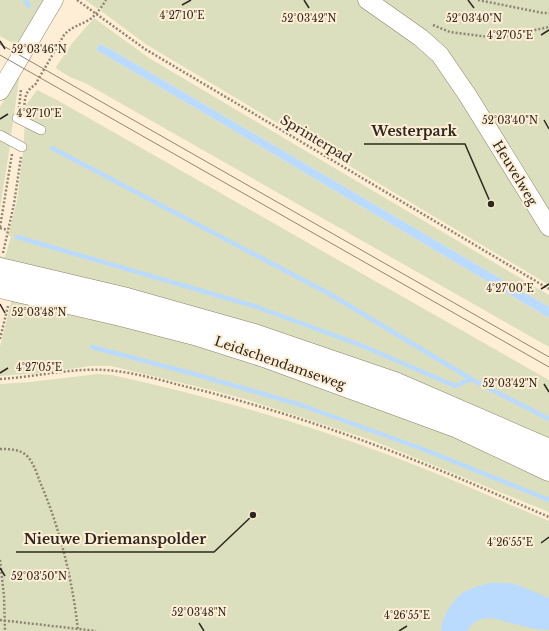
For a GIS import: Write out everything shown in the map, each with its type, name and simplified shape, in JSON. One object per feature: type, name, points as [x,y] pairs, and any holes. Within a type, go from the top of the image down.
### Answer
[{"type":"main road","name":"Leidschendamseweg","points":[[1,262],[251,334],[397,384],[549,450]]},
{"type":"main road","name":"Leidschendamseweg","points":[[4,295],[121,315],[194,334],[264,356],[458,427],[549,470]]},
{"type":"street","points":[[0,91],[54,0]]},
{"type":"street","name":"Heuvelweg","points":[[367,0],[421,38],[440,55],[468,96],[549,228]]},
{"type":"lane","points":[[17,118],[42,130]]},
{"type":"lane","points":[[0,135],[22,147]]},
{"type":"path","name":"Sprinterpad","points":[[77,0],[145,49],[549,289]]},
{"type":"path","points":[[50,61],[64,35],[69,30],[89,20],[96,14],[106,0]]},
{"type":"path","points":[[478,0],[549,13]]},
{"type":"path","points":[[429,24],[450,32],[498,38],[549,27]]},
{"type":"path","points":[[0,228],[8,230],[1,262]]},
{"type":"path","points":[[0,339],[4,295]]},
{"type":"path","points":[[0,379],[22,378],[75,371],[105,370],[131,373],[230,398],[332,430],[429,466],[549,517]]},
{"type":"path","points":[[0,449],[12,449],[22,452],[29,458],[33,465],[45,494],[69,576],[78,630]]},
{"type":"path","points":[[0,560],[6,620],[5,631]]},
{"type":"path","points":[[0,620],[96,631]]},
{"type":"green space","points":[[0,0],[46,0],[18,46],[0,36]]},
{"type":"green space","points":[[85,0],[549,0],[549,285],[147,45],[101,11],[102,9],[98,9]]},
{"type":"green space","points":[[94,18],[149,58],[549,295],[549,307],[107,47],[99,44],[96,50],[549,318],[549,347],[85,83],[70,77],[57,69],[56,67],[73,42]]},
{"type":"green space","points":[[20,73],[11,135],[8,135],[0,129],[0,107]]},
{"type":"green space","points":[[37,90],[549,380],[549,445],[0,260],[0,256],[5,257],[11,236],[8,236],[17,201],[23,152],[26,105]]},
{"type":"green space","points":[[0,140],[10,146],[0,208]]},
{"type":"green space","points":[[12,299],[36,300],[329,383],[549,475],[549,512],[371,440],[248,400],[211,390],[111,366],[91,366],[40,373],[0,376],[0,347]]},
{"type":"green space","points":[[98,374],[112,375],[182,392],[252,410],[321,431],[409,463],[549,521],[549,631],[0,631],[0,384]]},
{"type":"water","points":[[99,44],[107,47],[549,307],[549,318],[96,50]]},
{"type":"water","points":[[489,583],[508,583],[518,585],[549,598],[549,630],[534,629],[492,618],[477,621],[467,631],[441,631],[445,616],[456,598],[467,591]]},
{"type":"waterway","points":[[25,0],[29,6]]},
{"type":"waterway","points":[[52,148],[328,293],[471,379],[549,419]]},
{"type":"waterway","points":[[17,237],[257,307],[363,346],[455,386],[471,379]]},
{"type":"waterway","points":[[92,347],[194,374],[301,405],[428,451],[549,500]]},
{"type":"tram line","points":[[0,44],[549,357]]},
{"type":"tram line","points":[[0,55],[549,367]]},
{"type":"place","name":"Westerpark","points":[[491,204]]},
{"type":"place","name":"Nieuwe Driemanspolder","points":[[253,515]]}]
